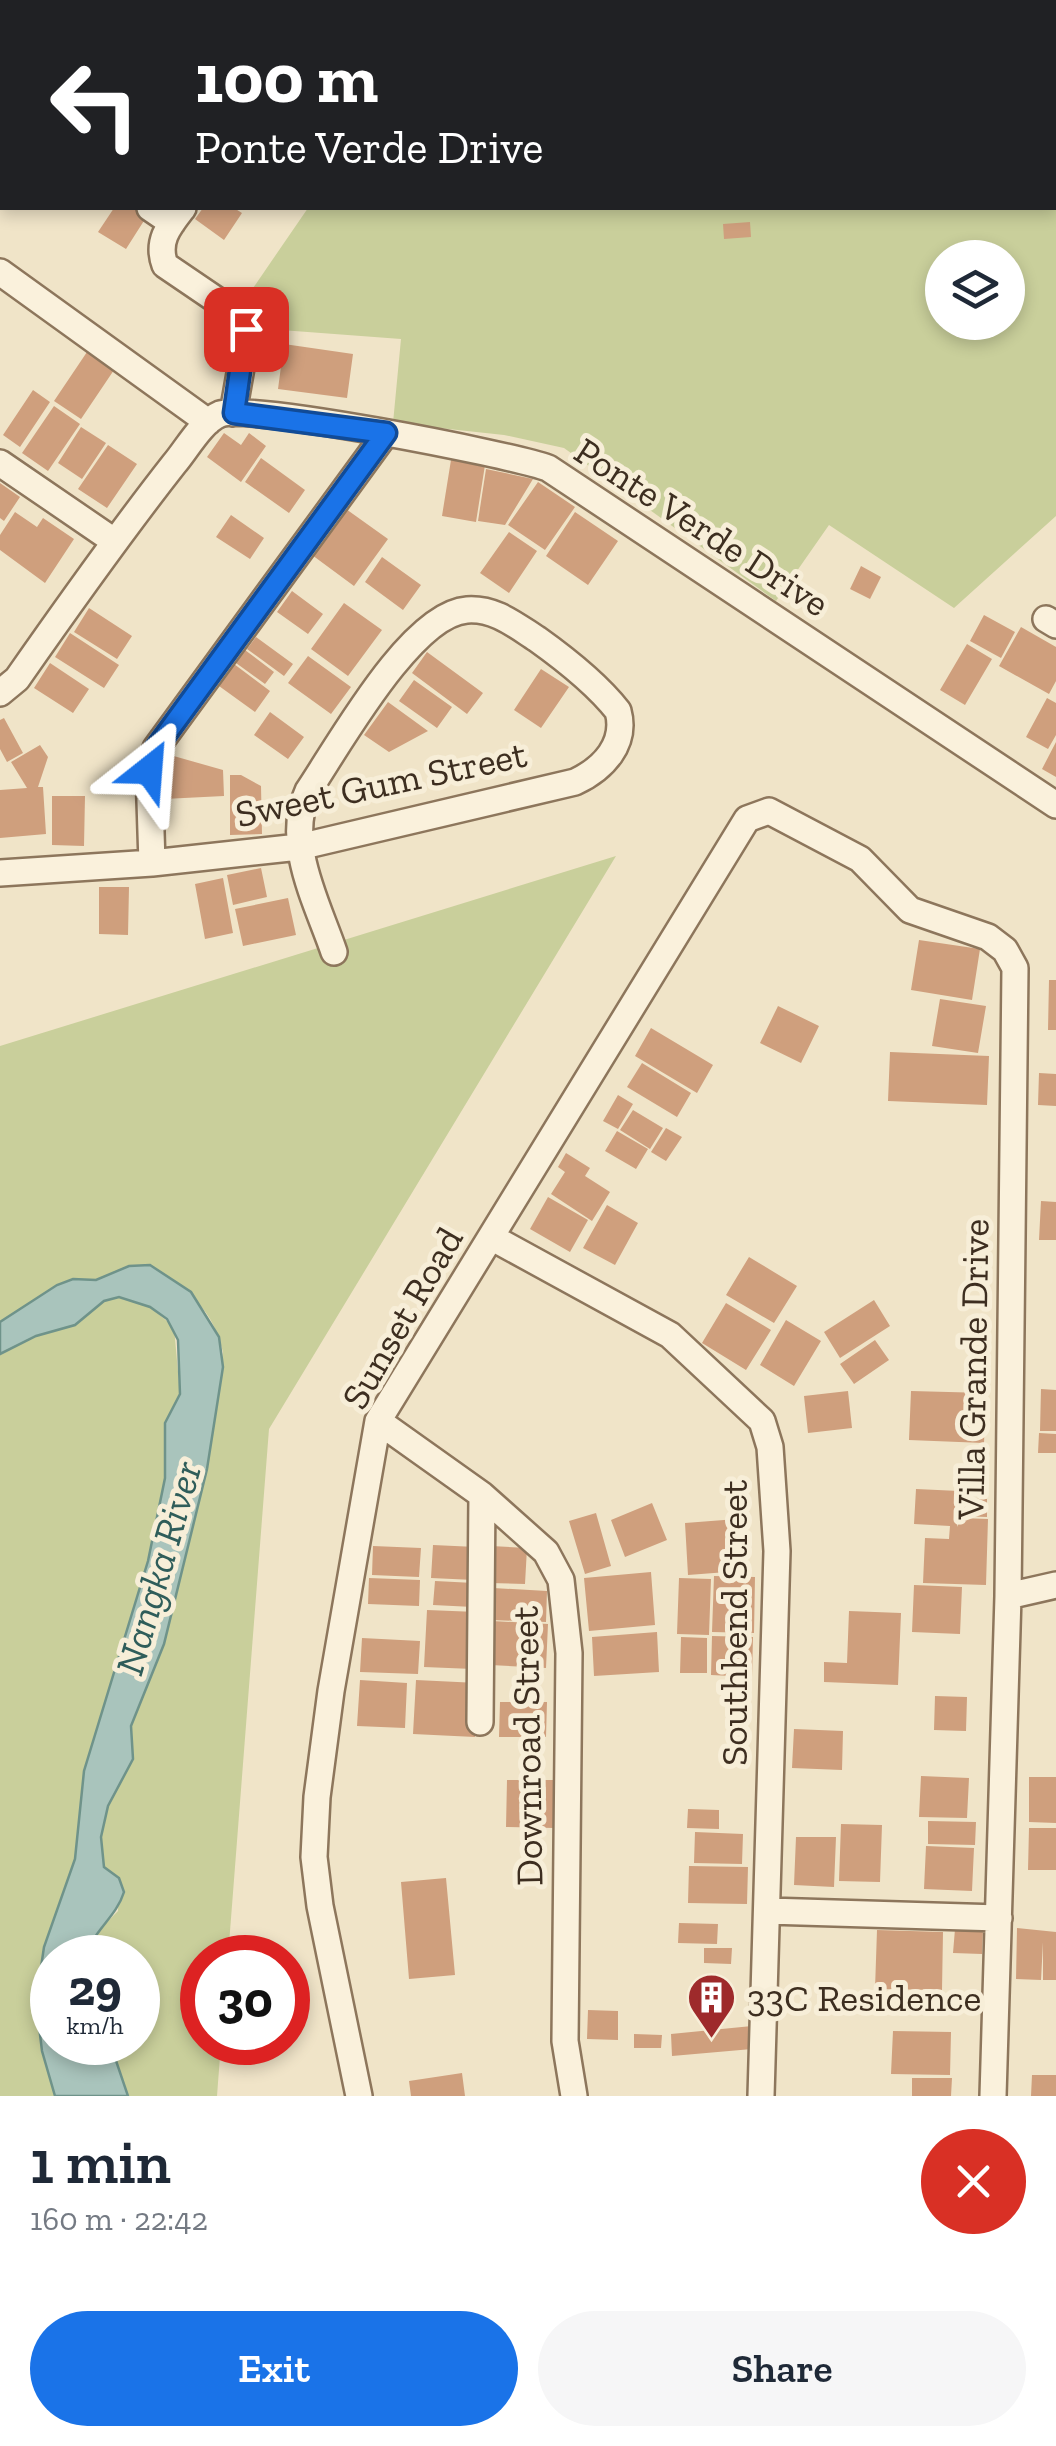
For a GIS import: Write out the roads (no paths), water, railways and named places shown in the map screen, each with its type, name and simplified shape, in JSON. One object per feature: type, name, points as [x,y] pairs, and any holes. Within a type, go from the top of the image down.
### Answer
[{"type":"street","points":[[178,215],[160,246],[164,264],[243,318],[246,345],[234,413]]},
{"type":"street","points":[[0,272],[208,422],[0,694]]},
{"type":"street","name":"Ponte Verde Drive","points":[[208,422],[234,413],[386,433],[507,456],[548,468],[1056,805]]},
{"type":"street","points":[[152,863],[148,785],[156,748],[386,433]]},
{"type":"street","points":[[0,463],[114,540]]},
{"type":"street","name":"Sweet Gum Street","points":[[0,873],[152,863],[299,847],[575,782],[596,772],[616,745],[620,728],[618,710],[510,621],[479,610],[452,613],[437,620],[410,643],[308,791],[300,812],[299,847]]},
{"type":"street","name":"Villa Grande Drive","points":[[747,819],[769,810],[828,841],[870,866],[902,905],[988,937],[1005,950],[1015,968],[1008,1596],[993,2096]]},
{"type":"street","name":"Sunset Road","points":[[359,2096],[320,1906],[314,1857],[317,1797],[331,1691],[378,1421],[747,819]]},
{"type":"street","points":[[299,847],[334,952]]},
{"type":"street","name":"Southbend Street","points":[[491,1237],[670,1335],[762,1421],[770,1448],[778,1551],[761,2096]]},
{"type":"street","name":"Downroad Street","points":[[378,1421],[482,1495],[546,1552],[561,1580],[567,1616],[564,2041],[574,2096]]},
{"type":"street","points":[[480,1722],[482,1495]]},
{"type":"street","points":[[1008,1596],[1056,1585]]},
{"type":"street","points":[[768,1911],[998,1918]]},
{"type":"water","name":"Nangka River","points":[[150,1265],[191,1292],[219,1337],[223,1367],[207,1469],[164,1644],[131,1726],[133,1759],[108,1806],[101,1837],[104,1867],[119,1878],[124,1892],[97,1935],[48,1935],[75,1859],[84,1771],[148,1561],[165,1478],[165,1423],[180,1394],[178,1340],[167,1319],[150,1307],[119,1297],[104,1301],[75,1325],[36,1336],[0,1354],[0,1322],[57,1285],[73,1279],[96,1280],[129,1266]]},
{"type":"water","points":[[46,2065],[117,2065],[128,2096],[55,2096]]},
{"type":"place","name":"33C Residence","points":[[712,2040]]}]
